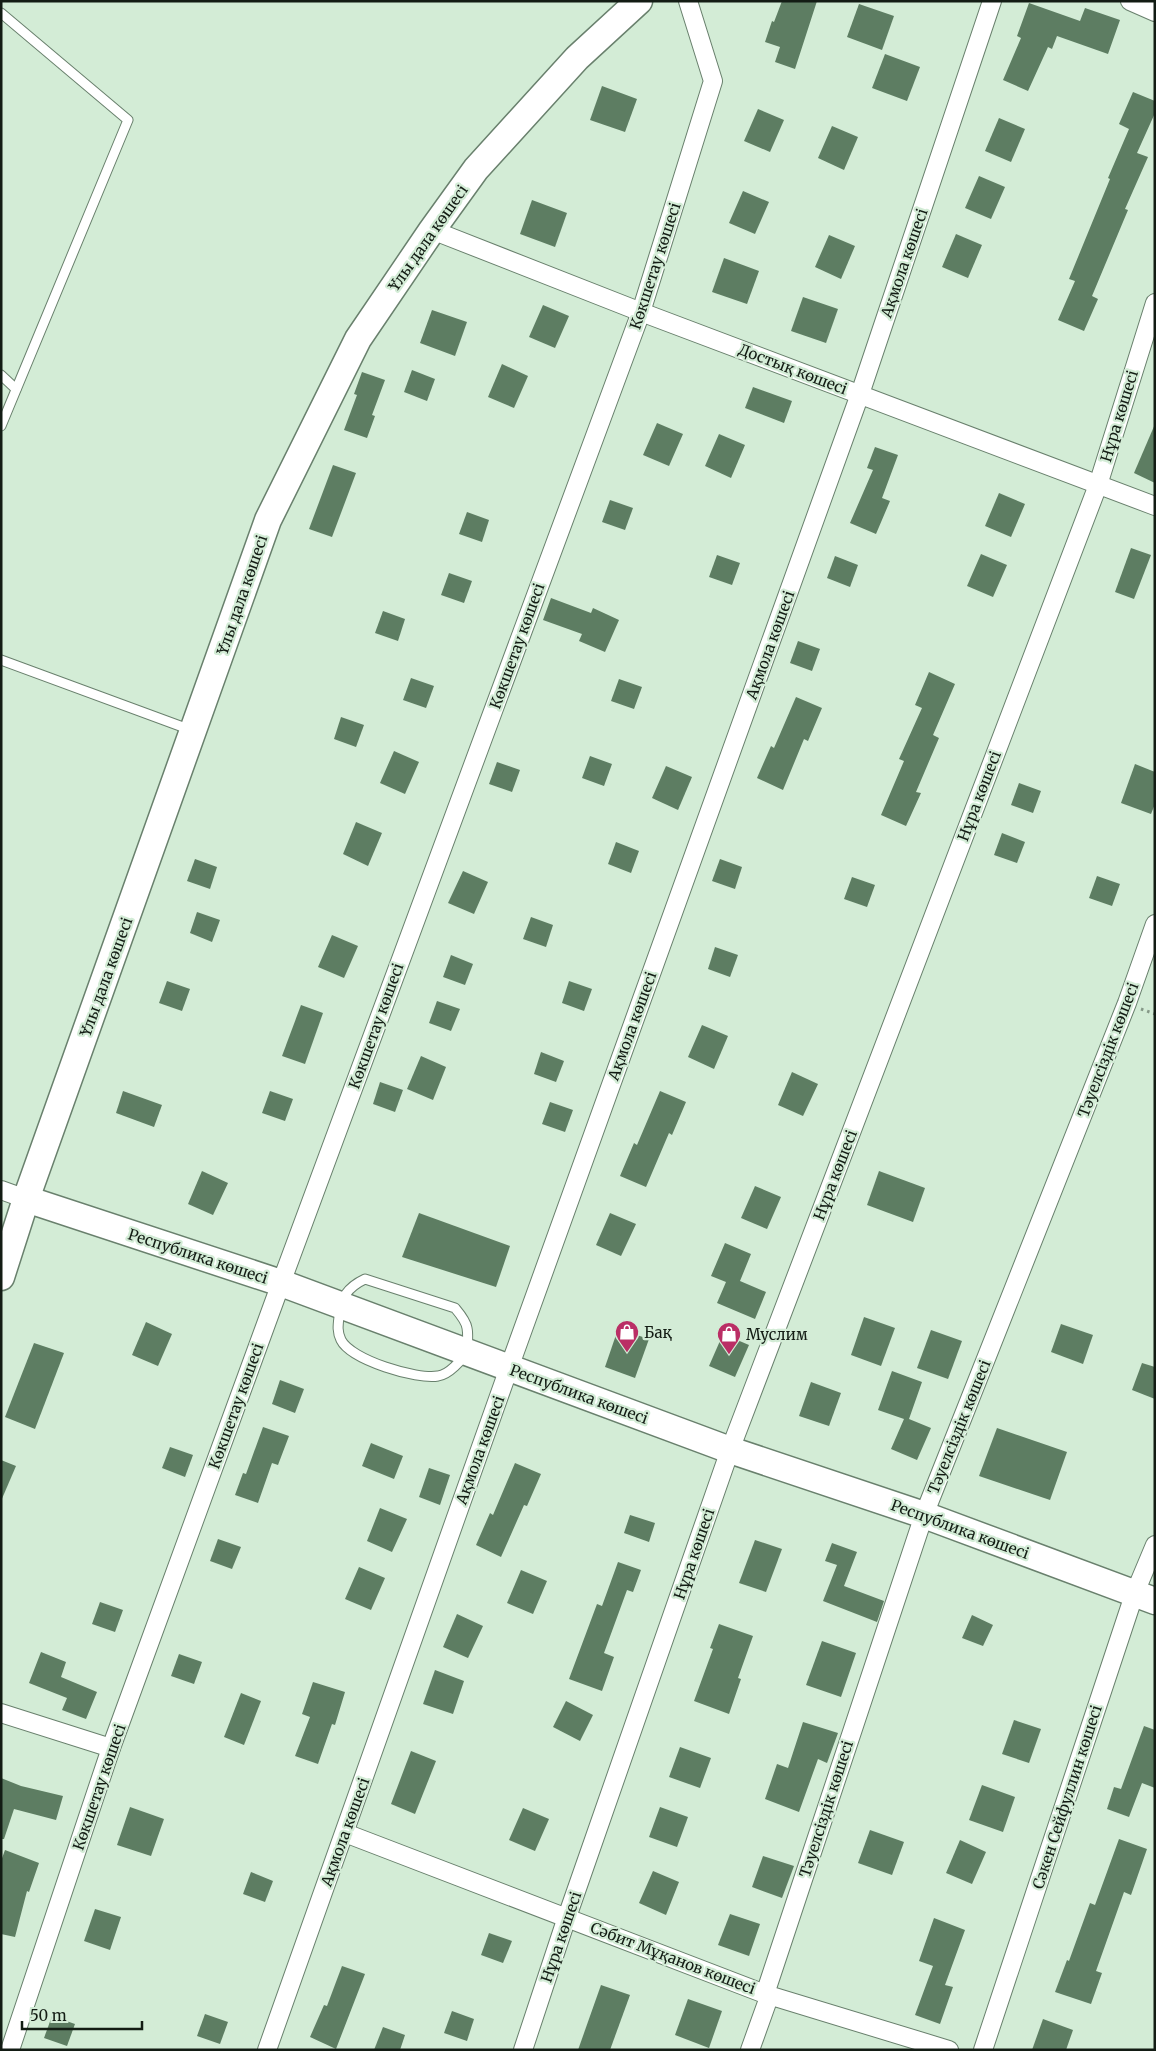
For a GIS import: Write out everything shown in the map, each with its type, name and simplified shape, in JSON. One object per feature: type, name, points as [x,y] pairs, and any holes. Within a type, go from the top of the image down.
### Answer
[{"type":"street","name":"Ұлы дала көшесі","points":[[1,1277],[26,1199],[268,520],[358,339],[476,169],[577,58],[639,1]]},
{"type":"street","name":"Көкшетау көшесі","points":[[10,2050],[111,1748],[281,1283],[641,312],[713,81],[688,1]]},
{"type":"street","name":"Ақмола көшесі","points":[[267,2050],[509,1368],[860,394],[992,1]]},
{"type":"street","points":[[1130,1],[1155,12]]},
{"type":"street","name":"Достық көшесі","points":[[432,230],[641,312],[1155,506]]},
{"type":"street","name":"Нұра көшесі","points":[[524,2050],[567,1917],[730,1450],[1098,485],[1155,303]]},
{"type":"street","name":"Тәуелсіздік көшесі","points":[[750,2050],[769,1997],[765,1994],[924,1515],[1127,1003],[1155,924]]},
{"type":"street","name":"Республика көшесі","points":[[1,1190],[281,1283],[730,1450],[924,1515],[1145,1598]]},
{"type":"street","name":"Сәкен Сейфуллин көшесі","points":[[984,2050],[1145,1598],[1155,1545]]},
{"type":"street","points":[[1,1713],[111,1748]]},
{"type":"street","name":"Сәбит Мұқанов көшесі","points":[[345,1833],[765,1994],[949,2050]]},
{"type":"lane","points":[[1,13],[128,120],[1,426]]},
{"type":"lane","points":[[1,374],[16,389]]},
{"type":"lane","points":[[1,660],[194,731]]},
{"type":"lane","points":[[365,1279],[455,1308],[467,1328],[466,1351],[450,1371],[440,1376],[429,1377],[383,1366],[351,1352],[341,1341],[338,1330],[339,1306],[347,1291],[365,1279]]},
{"type":"building","points":[[782,1],[817,1],[795,69],[775,62],[780,47],[765,42],[772,21],[774,22]]},
{"type":"building","points":[[1029,3],[1080,21],[1085,8],[1120,20],[1108,54],[1057,36],[1052,49],[1048,47],[1028,91],[1003,80],[1021,38],[1017,36]]},
{"type":"building","points":[[859,4],[894,16],[882,50],[847,37]]},
{"type":"building","points":[[885,54],[920,67],[907,101],[872,88]]},
{"type":"building","points":[[602,86],[637,99],[625,132],[590,120]]},
{"type":"building","points":[[1133,92],[1155,101],[1155,113],[1137,153],[1148,157],[1125,209],[1128,210],[1092,296],[1098,299],[1084,331],[1058,320],[1075,281],[1069,279],[1129,129],[1119,124]]},
{"type":"building","points":[[758,109],[784,120],[770,152],[744,141]]},
{"type":"building","points":[[999,118],[1025,129],[1011,162],[985,151]]},
{"type":"building","points":[[832,126],[858,137],[844,170],[818,158]]},
{"type":"building","points":[[979,176],[1005,187],[991,219],[965,208]]},
{"type":"building","points":[[743,191],[769,202],[755,234],[729,223]]},
{"type":"building","points":[[532,200],[567,213],[555,247],[520,234]]},
{"type":"building","points":[[956,234],[982,245],[968,278],[942,267]]},
{"type":"building","points":[[829,235],[855,246],[841,279],[815,267]]},
{"type":"building","points":[[724,258],[759,271],[747,304],[712,292]]},
{"type":"building","points":[[803,297],[838,309],[826,343],[791,331]]},
{"type":"building","points":[[543,305],[569,316],[555,348],[529,337]]},
{"type":"building","points":[[432,310],[467,322],[455,356],[420,343]]},
{"type":"building","points":[[502,364],[528,376],[514,408],[488,397]]},
{"type":"building","points":[[412,370],[435,379],[427,401],[404,392]]},
{"type":"building","points":[[362,372],[385,380],[372,415],[375,416],[367,438],[344,430],[357,395],[354,394]]},
{"type":"building","points":[[753,387],[792,401],[784,423],[745,408]]},
{"type":"building","points":[[657,423],[683,434],[669,466],[643,455]]},
{"type":"building","points":[[1155,424],[1155,483],[1134,473]]},
{"type":"building","points":[[719,434],[745,445],[731,478],[705,466]]},
{"type":"building","points":[[875,447],[898,455],[882,498],[890,501],[876,534],[850,523],[873,470],[867,468]]},
{"type":"building","points":[[333,465],[356,473],[332,537],[309,529]]},
{"type":"building","points":[[999,493],[1025,504],[1011,537],[985,526]]},
{"type":"building","points":[[610,500],[633,508],[625,530],[602,522]]},
{"type":"building","points":[[467,512],[489,520],[482,542],[459,534]]},
{"type":"building","points":[[1131,548],[1151,555],[1134,599],[1115,592]]},
{"type":"building","points":[[981,554],[1007,565],[993,597],[967,586]]},
{"type":"building","points":[[717,555],[740,563],[732,585],[709,577]]},
{"type":"building","points":[[835,556],[858,565],[850,587],[827,578]]},
{"type":"building","points":[[449,573],[472,581],[464,603],[441,595]]},
{"type":"building","points":[[551,598],[591,613],[593,608],[619,620],[605,652],[579,641],[582,634],[543,620]]},
{"type":"building","points":[[383,611],[405,619],[398,641],[375,633]]},
{"type":"building","points":[[798,641],[820,649],[812,671],[790,663]]},
{"type":"building","points":[[929,672],[955,684],[933,735],[939,738],[916,792],[921,793],[906,826],[881,815],[904,761],[899,759],[922,708],[915,705]]},
{"type":"building","points":[[411,678],[434,686],[426,708],[403,700]]},
{"type":"building","points":[[619,679],[642,687],[634,709],[611,701]]},
{"type":"building","points":[[796,697],[822,708],[808,741],[804,739],[783,790],[757,778],[771,746],[774,748]]},
{"type":"building","points":[[341,717],[364,725],[356,747],[334,739]]},
{"type":"building","points":[[394,751],[419,762],[405,794],[380,783]]},
{"type":"building","points":[[590,756],[612,764],[604,786],[582,778]]},
{"type":"building","points":[[497,762],[520,770],[512,792],[489,784]]},
{"type":"building","points":[[1135,764],[1155,772],[1155,804],[1151,814],[1121,803]]},
{"type":"building","points":[[666,766],[692,777],[678,810],[652,798]]},
{"type":"building","points":[[1019,783],[1041,791],[1033,813],[1011,805]]},
{"type":"building","points":[[356,822],[382,833],[368,866],[343,854]]},
{"type":"building","points":[[1002,833],[1025,842],[1017,863],[994,855]]},
{"type":"building","points":[[616,842],[639,851],[631,873],[608,864]]},
{"type":"building","points":[[195,859],[217,867],[210,889],[187,881]]},
{"type":"building","points":[[720,859],[742,867],[735,889],[712,881]]},
{"type":"building","points":[[463,871],[488,882],[474,914],[448,903]]},
{"type":"building","points":[[1097,876],[1120,884],[1112,906],[1089,898]]},
{"type":"building","points":[[852,877],[875,885],[867,907],[844,899]]},
{"type":"building","points":[[197,912],[220,920],[212,942],[190,933]]},
{"type":"building","points":[[531,917],[553,925],[546,947],[523,939]]},
{"type":"building","points":[[332,935],[358,946],[344,978],[318,967]]},
{"type":"building","points":[[715,947],[738,955],[730,977],[708,969]]},
{"type":"building","points":[[451,955],[473,964],[465,985],[443,977]]},
{"type":"building","points":[[167,981],[190,989],[182,1011],[159,1003]]},
{"type":"building","points":[[569,981],[592,989],[584,1011],[562,1003]]},
{"type":"building","points":[[437,1001],[460,1009],[451,1031],[429,1023]]},
{"type":"building","points":[[301,1005],[323,1013],[305,1064],[282,1056]]},
{"type":"building","points":[[702,1025],[728,1036],[714,1069],[688,1057]]},
{"type":"building","points":[[541,1052],[564,1061],[556,1082],[534,1074]]},
{"type":"building","points":[[421,1056],[446,1067],[433,1100],[407,1089]]},
{"type":"building","points":[[792,1072],[818,1084],[803,1116],[778,1105]]},
{"type":"building","points":[[380,1082],[403,1090],[395,1112],[373,1104]]},
{"type":"building","points":[[123,1091],[162,1105],[154,1127],[116,1113]]},
{"type":"building","points":[[270,1091],[293,1099],[285,1121],[262,1113]]},
{"type":"building","points":[[660,1091],[686,1102],[672,1135],[669,1133],[646,1187],[620,1176],[634,1143],[637,1145]]},
{"type":"building","points":[[550,1102],[573,1110],[565,1132],[542,1124]]},
{"type":"building","points":[[202,1171],[228,1183],[213,1215],[188,1204]]},
{"type":"building","points":[[879,1171],[925,1188],[913,1222],[867,1205]]},
{"type":"building","points":[[755,1186],[781,1197],[767,1229],[741,1218]]},
{"type":"building","points":[[419,1213],[510,1246],[496,1287],[402,1257]]},
{"type":"building","points":[[610,1213],[636,1224],[621,1256],[596,1245]]},
{"type":"building","points":[[725,1243],[751,1254],[740,1281],[766,1292],[755,1319],[717,1303],[726,1282],[711,1276]]},
{"type":"building","points":[[864,1317],[895,1328],[881,1366],[851,1355]]},
{"type":"building","points":[[146,1322],[172,1334],[158,1366],[132,1355]]},
{"type":"building","points":[[1061,1324],[1093,1335],[1083,1364],[1051,1352]]},
{"type":"building","name":"Бақ","points":[[618,1329],[649,1339],[635,1378],[605,1367]]},
{"type":"building","points":[[931,1330],[962,1341],[948,1379],[917,1368]]},
{"type":"building","name":"Муслим","points":[[723,1334],[749,1345],[735,1377],[709,1366]]},
{"type":"building","points":[[34,1343],[64,1353],[35,1429],[5,1417]]},
{"type":"building","points":[[1142,1363],[1155,1367],[1155,1399],[1132,1390]]},
{"type":"building","points":[[892,1371],[922,1382],[909,1419],[931,1428],[917,1460],[891,1449],[904,1419],[878,1410]]},
{"type":"building","points":[[280,1380],[304,1389],[295,1413],[272,1404]]},
{"type":"building","points":[[811,1382],[841,1393],[829,1426],[799,1416]]},
{"type":"building","points":[[263,1427],[289,1436],[278,1465],[272,1463],[258,1503],[235,1495],[243,1473],[246,1474]]},
{"type":"building","points":[[997,1428],[1067,1452],[1050,1500],[979,1476]]},
{"type":"building","points":[[371,1443],[403,1456],[394,1479],[362,1466]]},
{"type":"building","points":[[170,1447],[193,1455],[185,1477],[162,1468]]},
{"type":"building","points":[[1,1460],[16,1466],[1,1501]]},
{"type":"building","points":[[515,1463],[541,1474],[527,1506],[524,1505],[501,1557],[476,1545],[490,1513],[493,1515]]},
{"type":"building","points":[[429,1468],[450,1475],[440,1505],[419,1497]]},
{"type":"building","points":[[380,1508],[407,1519],[392,1552],[367,1541]]},
{"type":"building","points":[[630,1515],[655,1523],[649,1542],[624,1533]]},
{"type":"building","points":[[218,1539],[241,1547],[232,1569],[210,1561]]},
{"type":"building","points":[[755,1540],[782,1549],[766,1592],[739,1583]]},
{"type":"building","points":[[832,1543],[857,1552],[844,1586],[884,1601],[877,1622],[823,1601],[837,1565],[825,1561]]},
{"type":"building","points":[[618,1562],[641,1570],[633,1592],[627,1590],[604,1653],[614,1657],[602,1691],[569,1679],[597,1604],[602,1606]]},
{"type":"building","points":[[359,1567],[385,1578],[371,1610],[345,1599]]},
{"type":"building","points":[[521,1570],[547,1581],[533,1614],[507,1603]]},
{"type":"building","points":[[100,1602],[123,1610],[115,1632],[92,1624]]},
{"type":"building","points":[[457,1614],[483,1626],[468,1658],[443,1647]]},
{"type":"building","points":[[972,1615],[993,1625],[983,1646],[962,1638]]},
{"type":"building","points":[[719,1624],[753,1636],[738,1678],[741,1679],[729,1714],[694,1701],[713,1649],[710,1648]]},
{"type":"building","points":[[822,1641],[856,1653],[841,1697],[806,1685]]},
{"type":"building","points":[[41,1652],[66,1662],[61,1677],[97,1692],[86,1719],[62,1710],[67,1698],[29,1683]]},
{"type":"building","points":[[179,1654],[202,1662],[194,1684],[171,1676]]},
{"type":"building","points":[[435,1670],[464,1681],[453,1714],[423,1704]]},
{"type":"building","points":[[313,1682],[345,1692],[335,1725],[332,1724],[318,1764],[295,1756],[310,1717],[302,1714]]},
{"type":"building","points":[[241,1693],[261,1701],[244,1745],[224,1737]]},
{"type":"building","points":[[566,1701],[593,1715],[580,1741],[553,1727]]},
{"type":"building","points":[[1014,1720],[1041,1729],[1029,1763],[1002,1754]]},
{"type":"building","points":[[803,1722],[838,1733],[827,1763],[818,1759],[799,1812],[765,1799],[777,1764],[788,1768]]},
{"type":"building","points":[[1144,1726],[1155,1730],[1155,1788],[1142,1783],[1129,1817],[1107,1809],[1114,1787],[1121,1789]]},
{"type":"building","points":[[680,1747],[711,1758],[700,1788],[669,1777]]},
{"type":"building","points":[[411,1751],[436,1761],[415,1814],[391,1804]]},
{"type":"building","points":[[1,1778],[21,1786],[63,1796],[56,1820],[14,1809],[4,1839],[1,1839]]},
{"type":"building","points":[[982,1785],[1015,1797],[1003,1832],[969,1820]]},
{"type":"building","points":[[130,1807],[164,1819],[151,1856],[117,1845]]},
{"type":"building","points":[[660,1807],[688,1817],[677,1847],[649,1837]]},
{"type":"building","points":[[523,1808],[549,1819],[535,1851],[509,1840]]},
{"type":"building","points":[[870,1830],[904,1842],[892,1875],[858,1863]]},
{"type":"building","points":[[1119,1839],[1147,1849],[1131,1895],[1124,1892],[1096,1971],[1102,1973],[1091,2004],[1055,1992],[1067,1960],[1069,1961],[1090,1903],[1095,1905]]},
{"type":"building","points":[[960,1840],[986,1852],[972,1884],[946,1873]]},
{"type":"building","points":[[5,1850],[39,1863],[29,1892],[27,1891],[15,1937],[1,1934],[1,1861]]},
{"type":"building","points":[[763,1856],[794,1866],[782,1898],[752,1887]]},
{"type":"building","points":[[653,1871],[679,1882],[666,1915],[639,1903]]},
{"type":"building","points":[[251,1872],[273,1881],[265,1902],[243,1894]]},
{"type":"building","points":[[95,1909],[121,1917],[110,1950],[84,1941]]},
{"type":"building","points":[[730,1914],[760,1924],[749,1956],[718,1945]]},
{"type":"building","points":[[934,1918],[965,1930],[945,1985],[953,1987],[940,2024],[915,2015],[933,1966],[919,1961]]},
{"type":"building","points":[[489,1933],[512,1941],[503,1963],[481,1955]]},
{"type":"building","points":[[342,1966],[365,1974],[336,2049],[310,2037],[324,2005],[327,2006]]},
{"type":"building","points":[[601,1985],[630,1995],[610,2050],[578,2050]]},
{"type":"building","points":[[688,1999],[722,2011],[709,2048],[675,2035]]},
{"type":"building","points":[[452,2011],[474,2019],[467,2041],[444,2033]]},
{"type":"building","points":[[205,2014],[228,2022],[220,2044],[197,2036]]},
{"type":"building","points":[[52,2016],[75,2024],[67,2046],[44,2038]]},
{"type":"building","points":[[1043,2019],[1073,2030],[1066,2050],[1032,2050]]},
{"type":"building","points":[[383,2027],[405,2035],[400,2050],[374,2050]]},
{"type":"place","name":"Бақ","points":[[627,1353]]},
{"type":"place","name":"Муслим","points":[[729,1355]]}]
